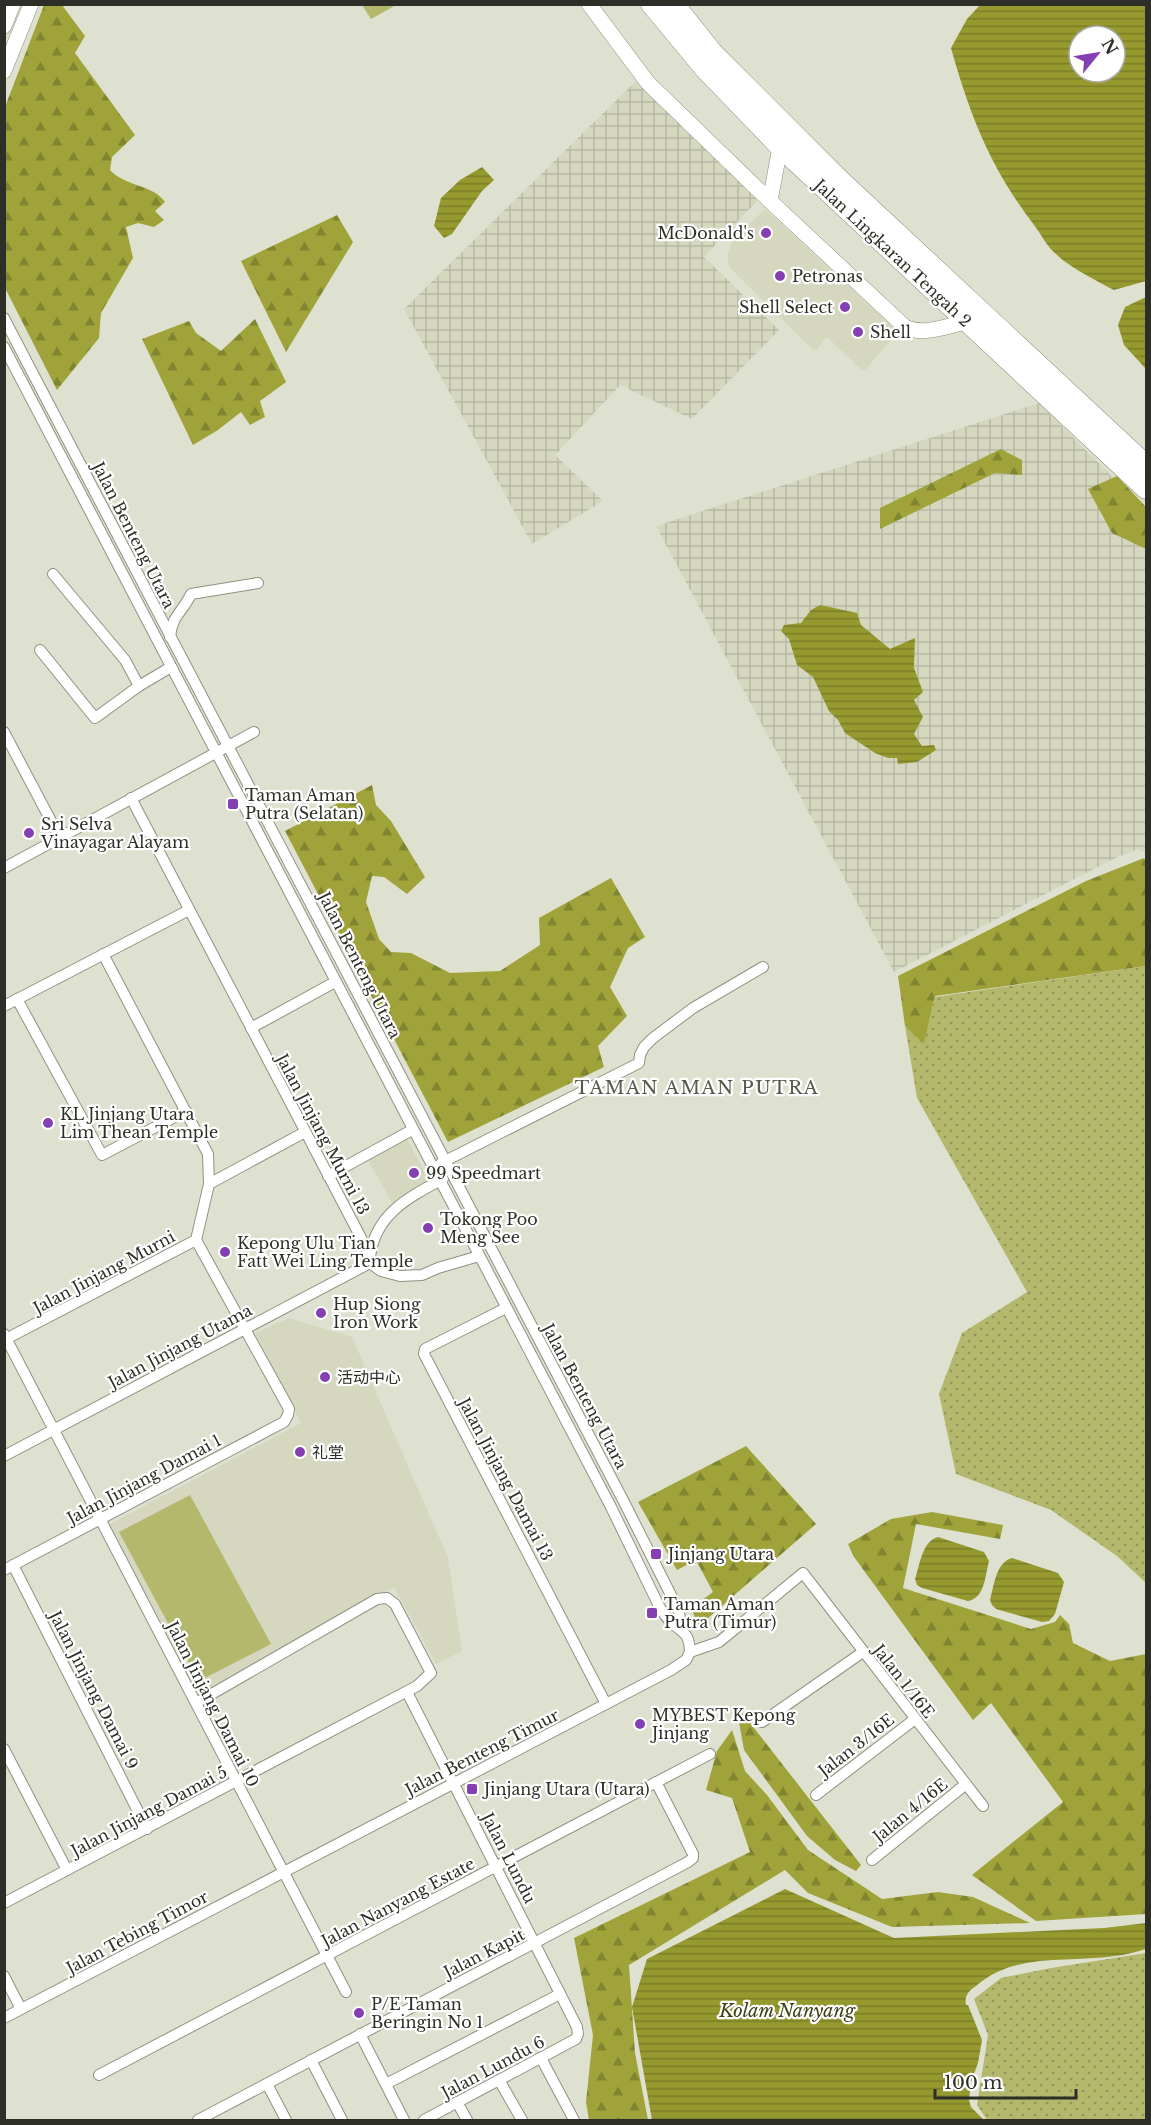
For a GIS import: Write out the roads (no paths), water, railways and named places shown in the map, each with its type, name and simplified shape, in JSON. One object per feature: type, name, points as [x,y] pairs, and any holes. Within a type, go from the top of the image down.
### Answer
[{"type":"highway","name":"Jalan Lingkaran Tengah 2","points":[[651,4],[704,68],[780,147],[1146,489]]},
{"type":"highway","name":"Jalan Lingkaran Tengah 2","points":[[674,4],[713,53],[839,179],[1146,465]]},
{"type":"street","points":[[4,26],[14,4]]},
{"type":"street","points":[[4,71],[31,4]]},
{"type":"street","points":[[589,4],[648,83],[905,327],[914,332],[967,322]]},
{"type":"street","points":[[770,201],[780,147]]},
{"type":"street","name":"Jalan Benteng Utara","points":[[4,318],[623,1500],[680,1611],[681,1629]]},
{"type":"street","name":"Jalan Benteng Utara","points":[[4,347],[611,1507],[660,1608],[688,1638],[690,1652]]},
{"type":"street","points":[[53,574],[125,660],[139,686]]},
{"type":"street","points":[[170,637],[171,625],[175,616],[187,603],[191,594],[258,583]]},
{"type":"street","points":[[40,650],[95,718],[139,686],[171,667]]},
{"type":"street","points":[[4,732],[60,838]]},
{"type":"street","points":[[4,868],[254,732]]},
{"type":"street","name":"Jalan Jinjang Murni 13","points":[[131,798],[370,1259]]},
{"type":"street","points":[[259,837],[273,830]]},
{"type":"street","points":[[4,1006],[189,910]]},
{"type":"street","name":"Jalan Jinjang Murni","points":[[5,1338],[196,1240],[209,1184],[208,1154],[103,954]]},
{"type":"street","points":[[433,1168],[639,1063],[640,1054],[653,1038],[693,1008],[763,966]]},
{"type":"street","points":[[251,1028],[335,982]]},
{"type":"street","points":[[17,999],[102,1155],[186,1111]]},
{"type":"street","points":[[328,1176],[412,1130]]},
{"type":"street","points":[[209,1184],[305,1132]]},
{"type":"street","points":[[452,1174],[394,1208],[381,1224],[373,1242],[370,1259],[381,1271],[400,1276],[422,1275],[479,1256]]},
{"type":"street","points":[[196,1240],[244,1329]]},
{"type":"street","name":"Jalan Jinjang Utama","points":[[4,1456],[244,1329],[370,1259]]},
{"type":"street","name":"Jalan Jinjang Damai 13","points":[[506,1308],[425,1349],[424,1354],[606,1704]]},
{"type":"street","name":"Jalan Jinjang Damai 1","points":[[9,1567],[284,1422],[289,1409],[244,1329]]},
{"type":"street","name":"Jalan Jinjang Damai 10","points":[[5,1338],[346,1992]]},
{"type":"street","name":"Jalan Jinjang Damai 9","points":[[9,1567],[147,1828]]},
{"type":"street","name":"Jalan 1/16E","points":[[690,1652],[719,1642],[803,1574],[983,1806]]},
{"type":"street","name":"Jalan Jinjang Damai 5","points":[[4,1903],[407,1692],[431,1673],[395,1604],[387,1598],[377,1599],[196,1703]]},
{"type":"street","name":"Jalan Benteng Timur","points":[[283,1872],[671,1670],[686,1660],[690,1652]]},
{"type":"street","points":[[762,1722],[863,1652]]},
{"type":"street","name":"Jalan Lundu","points":[[407,1692],[577,2027],[576,2039]]},
{"type":"street","name":"Jalan 3/16E","points":[[816,1795],[915,1719]]},
{"type":"street","points":[[4,1749],[67,1870]]},
{"type":"street","name":"Jalan Nanyang Estate","points":[[99,2075],[710,1754]]},
{"type":"street","name":"Jalan Kapit","points":[[204,2119],[311,2060],[688,1862],[693,1858],[693,1854],[656,1782]]},
{"type":"street","name":"Jalan 4/16E","points":[[872,1860],[966,1784]]},
{"type":"street","name":"Jalan Tebing Timor","points":[[4,2018],[283,1872]]},
{"type":"street","points":[[4,1976],[21,2009]]},
{"type":"street","points":[[386,2084],[560,1994]]},
{"type":"street","points":[[360,2034],[405,2121]]},
{"type":"street","name":"Jalan Lundu 6","points":[[424,2121],[576,2039]]},
{"type":"street","points":[[541,2058],[574,2121]]},
{"type":"street","points":[[311,2060],[342,2121]]},
{"type":"street","points":[[499,2080],[522,2121]]},
{"type":"street","points":[[267,2084],[286,2121]]},
{"type":"street","points":[[457,2103],[467,2121]]},
{"type":"water","points":[[981,4],[1146,5],[1146,281],[1114,290],[1076,269],[1050,248],[1019,204],[994,162],[974,119],[951,48],[967,19]]},
{"type":"water","points":[[482,167],[494,180],[482,191],[452,234],[444,238],[434,226],[441,198],[460,180]]},
{"type":"water","points":[[1146,297],[1146,369],[1124,345],[1118,325],[1125,307]]},
{"type":"water","points":[[820,605],[857,613],[861,625],[890,649],[915,638],[914,668],[923,692],[914,700],[923,717],[914,734],[922,746],[934,745],[936,750],[917,762],[898,764],[897,758],[888,758],[875,753],[845,733],[838,720],[829,711],[813,677],[797,665],[789,639],[781,631],[784,625],[801,623],[811,610]]},
{"type":"water","points":[[938,1537],[984,1552],[989,1561],[981,1591],[974,1599],[968,1601],[917,1585],[915,1579],[922,1554],[928,1543]]},
{"type":"water","points":[[1012,1558],[1058,1573],[1064,1582],[1055,1614],[1049,1621],[1042,1622],[996,1609],[992,1605],[990,1600],[996,1575],[1002,1564]]},
{"type":"water","name":"Kolam Nanyang","points":[[785,1889],[894,1938],[1104,1928],[1146,1923],[1146,1949],[1115,1956],[1024,1963],[991,1975],[969,1992],[966,1996],[966,2005],[968,2005],[982,2040],[978,2063],[971,2082],[969,2100],[971,2107],[984,2120],[652,2120],[632,2007],[647,1959]]},
{"type":"place","name":"McDonald's","points":[[766,233]]},
{"type":"place","name":"Petronas","points":[[780,276]]},
{"type":"place","name":"Shell Select","points":[[845,307]]},
{"type":"place","name":"Shell","points":[[858,332]]},
{"type":"place","name":"Taman Aman Putra (Selatan)","points":[[233,804]]},
{"type":"place","name":"Sri Selva Vinayagar Alayam","points":[[29,833]]},
{"type":"place","name":"KL Jinjang Utara Lim Thean Temple","points":[[48,1123]]},
{"type":"place","name":"99 Speedmart","points":[[414,1173]]},
{"type":"place","name":"Tokong Poo Meng See","points":[[428,1228]]},
{"type":"place","name":"Kepong Ulu Tian Fatt Wei Ling Temple","points":[[225,1252]]},
{"type":"place","name":"Hup Siong Iron Work","points":[[321,1313]]},
{"type":"place","name":"活动中心","points":[[325,1377]]},
{"type":"place","name":"礼堂","points":[[300,1452]]},
{"type":"place","name":"Jinjang Utara","points":[[656,1554]]},
{"type":"place","name":"Taman Aman Putra (Timur)","points":[[652,1613]]},
{"type":"place","name":"MYBEST Kepong Jinjang","points":[[640,1724]]},
{"type":"place","name":"Jinjang Utara (Utara)","points":[[472,1789]]},
{"type":"place","name":"P/E Taman Beringin No 1","points":[[359,2013]]},
{"type":"district","name":"TAMAN AMAN PUTRA","points":[[697,1088]]}]
